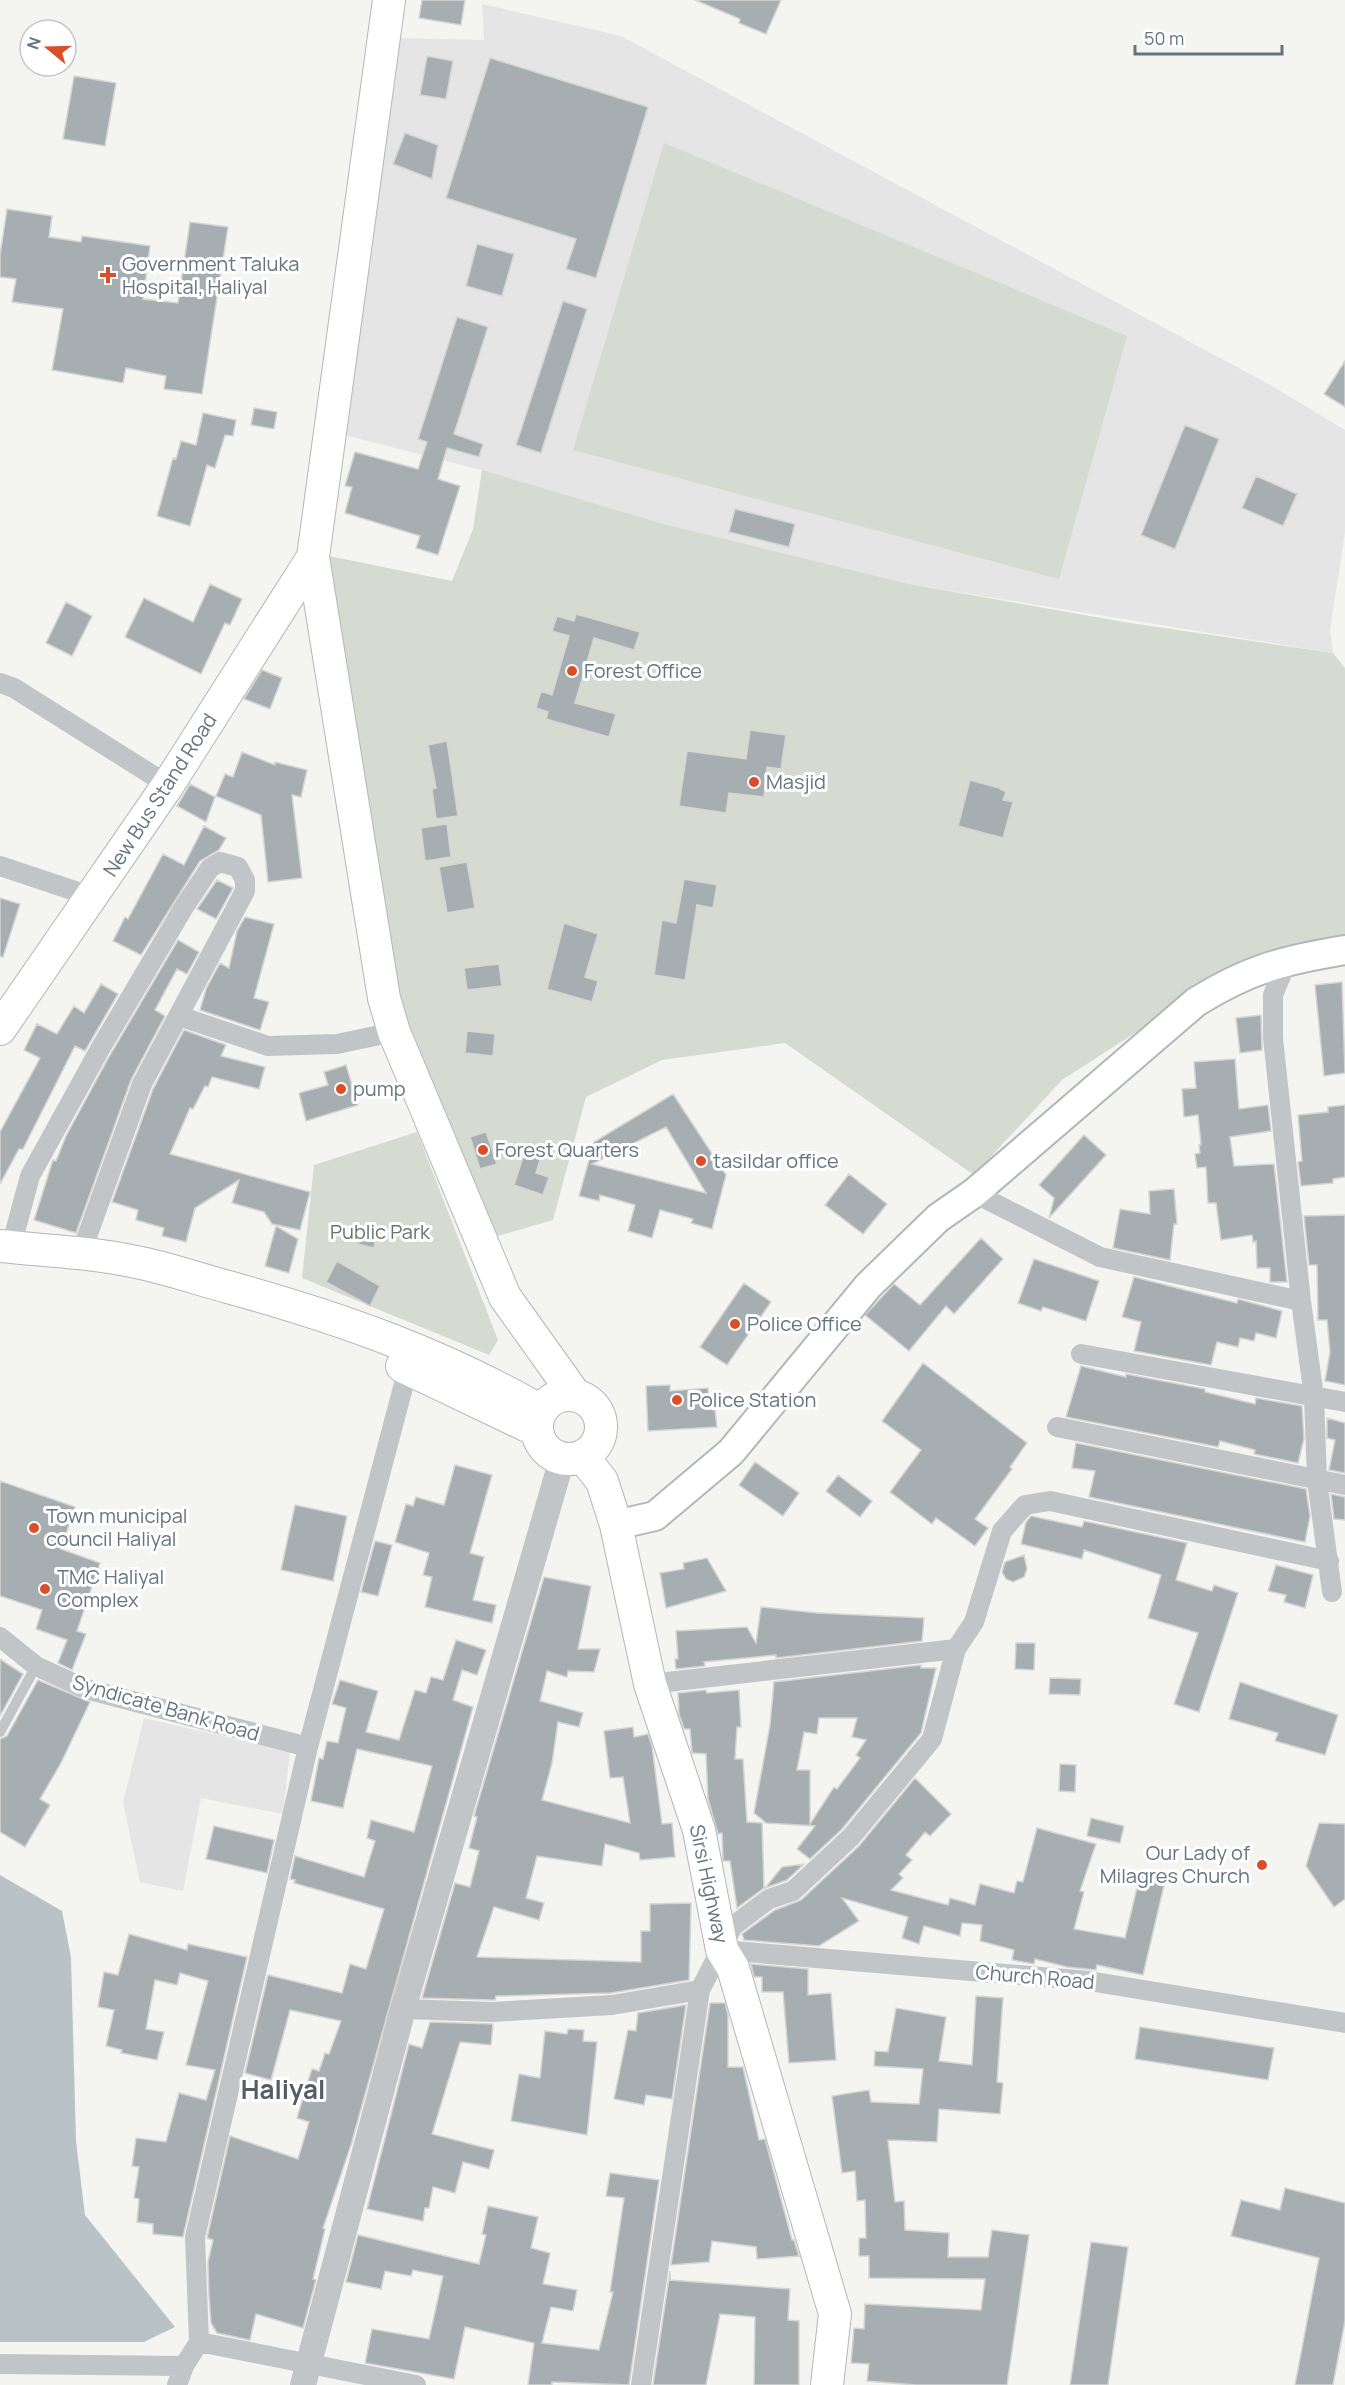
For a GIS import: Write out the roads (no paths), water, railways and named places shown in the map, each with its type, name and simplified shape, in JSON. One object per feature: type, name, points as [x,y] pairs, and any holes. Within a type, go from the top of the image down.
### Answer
[{"type":"main road","points":[[4,1254],[81,1273],[131,1282],[410,1357],[498,1386],[539,1421],[544,1449],[573,1458],[598,1443],[602,1423],[593,1405],[575,1395],[505,1297],[394,1032],[384,998],[312,557],[390,0]]},
{"type":"main road","name":"New Bus Stand Road","points":[[0,1029],[168,785],[312,557]]},
{"type":"main road","points":[[616,1525],[655,1516],[731,1452],[868,1286],[938,1218],[974,1193],[1196,1002],[1233,979],[1288,959],[1345,950]]},
{"type":"main road","points":[[4,1254],[81,1253],[136,1262],[288,1304],[410,1357]]},
{"type":"main road","points":[[539,1421],[555,1398],[575,1395]]},
{"type":"main road","name":"Sirsi Highway","points":[[573,1458],[602,1481],[616,1525],[650,1684],[699,1830],[722,1950],[733,1968],[835,2313],[827,2385]]},
{"type":"street","points":[[0,683],[14,688],[168,785]]},
{"type":"street","points":[[4,1254],[30,1176],[100,1049],[184,907],[210,868],[220,862],[238,867],[245,880],[245,891],[142,1084],[81,1253]]},
{"type":"street","points":[[0,866],[78,889],[93,897]]},
{"type":"street","points":[[1288,959],[1272,995],[1273,1038],[1301,1301],[1314,1397],[1317,1480],[1332,1592]]},
{"type":"street","points":[[178,1016],[268,1046],[337,1044],[394,1032]]},
{"type":"street","points":[[974,1193],[1100,1257],[1301,1301]]},
{"type":"street","points":[[1081,1354],[1345,1402]]},
{"type":"street","points":[[177,2385],[184,2366],[199,2342],[195,2237],[308,1747],[410,1357]]},
{"type":"street","points":[[1057,1427],[1345,1485]]},
{"type":"street","points":[[305,2375],[403,2009],[573,1458]]},
{"type":"street","points":[[641,2385],[700,1990],[733,1926],[769,1899],[793,1891],[852,1836],[932,1739],[956,1650],[974,1622],[1002,1531],[1025,1505],[1050,1502],[1329,1561]]},
{"type":"street","name":"Syndicate Bank Road","points":[[0,1637],[36,1666],[86,1689],[308,1747]]},
{"type":"street","points":[[650,1684],[956,1650]]},
{"type":"street","name":"Church Road","points":[[722,1950],[1089,1981],[1345,2023]]},
{"type":"street","points":[[403,2009],[492,2012],[612,2005],[700,1990]]},
{"type":"street","points":[[199,2342],[305,2375],[415,2385]]},
{"type":"street","points":[[0,2364],[184,2366]]},
{"type":"lane","points":[[0,1732],[36,1666]]},
{"type":"place","name":"Government Taluka Hospital, Haliyal","points":[[108,275]]},
{"type":"place","name":"Forest Office","points":[[572,671]]},
{"type":"place","name":"Masjid","points":[[754,782]]},
{"type":"place","name":"pump","points":[[341,1089]]},
{"type":"place","name":"Forest Quarters","points":[[483,1150]]},
{"type":"place","name":"tasildar office","points":[[701,1161]]},
{"type":"place","name":"Police Office","points":[[735,1324]]},
{"type":"place","name":"Police Station","points":[[677,1400]]},
{"type":"place","name":"Town municipal council Haliyal","points":[[34,1528]]},
{"type":"place","name":"TMC Haliyal Complex","points":[[45,1589]]},
{"type":"place","name":"Our Lady of Milagres Church","points":[[1262,1865]]},
{"type":"district","name":"Haliyal","points":[[283,2090]]},
{"type":"park label","name":"Public Park","points":[[380,1232]]}]
